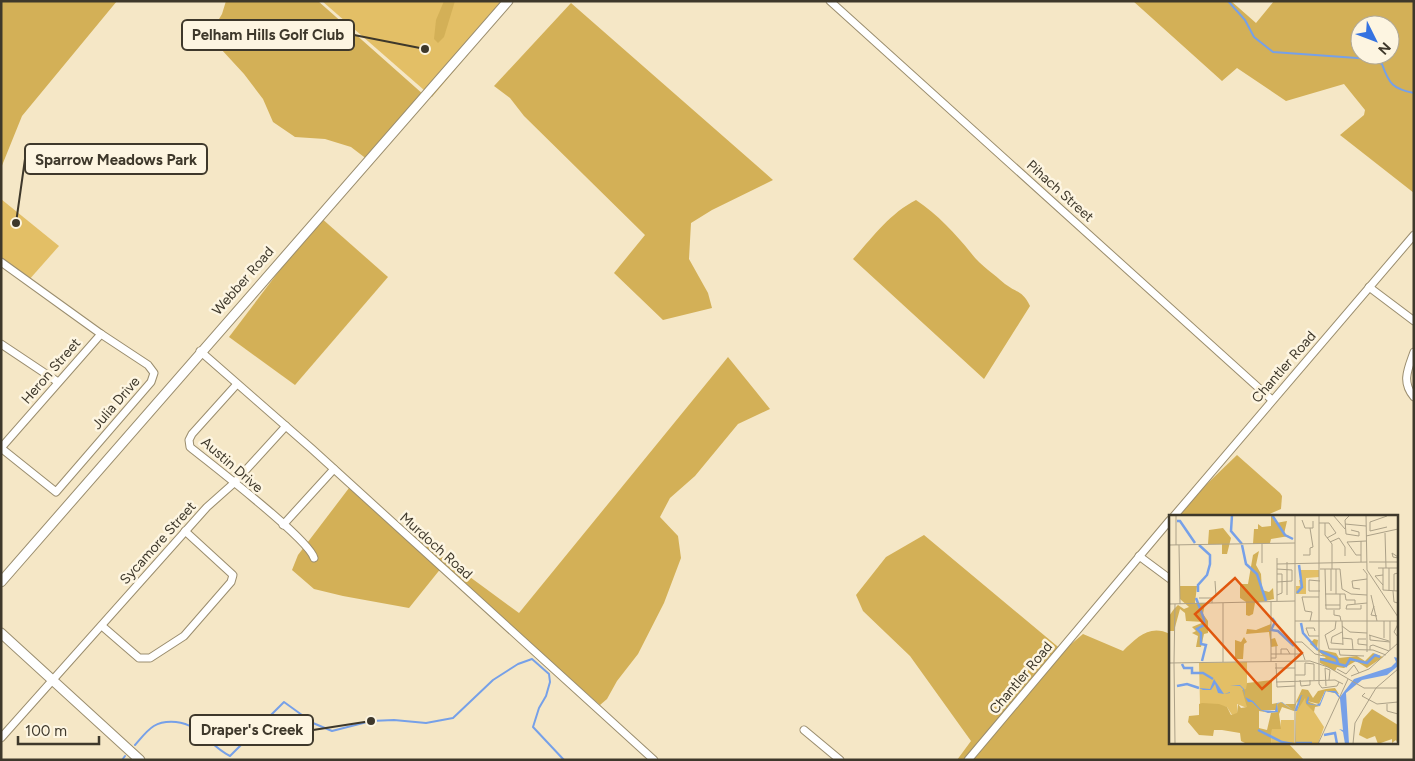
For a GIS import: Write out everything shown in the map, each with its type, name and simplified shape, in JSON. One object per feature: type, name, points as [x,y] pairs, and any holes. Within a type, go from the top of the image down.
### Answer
[{"type":"main road","name":"Webber Road","points":[[1,582],[200,351],[508,1]]},
{"type":"main road","points":[[1,633],[140,760]]},
{"type":"street","name":"Pihach Street","points":[[830,1],[1272,400]]},
{"type":"street","name":"Chantler Road","points":[[1175,515],[1414,235]]},
{"type":"street","name":"Julia Drive","points":[[1,262],[101,334],[148,365],[154,373],[151,382],[56,492],[1,448]]},
{"type":"street","points":[[1369,287],[1414,321]]},
{"type":"street","name":"Heron Street","points":[[1,448],[101,334]]},
{"type":"street","points":[[1,344],[58,382]]},
{"type":"street","name":"Murdoch Road","points":[[200,351],[334,469],[654,760]]},
{"type":"street","points":[[1414,352],[1405,376],[1408,390],[1414,397]]},
{"type":"street","name":"Austin Drive","points":[[237,384],[192,434],[189,440],[190,446],[312,551],[314,558]]},
{"type":"street","name":"Sycamore Street","points":[[1,738],[207,507],[234,483],[286,426]]},
{"type":"street","points":[[283,525],[334,469]]},
{"type":"street","name":"Chantler Road","points":[[968,760],[1169,522]]},
{"type":"street","points":[[102,626],[139,658],[144,659],[150,658],[190,630],[231,582],[233,575],[186,531]]},
{"type":"street","points":[[1139,556],[1169,578]]},
{"type":"street","points":[[804,730],[840,760]]},
{"type":"shaded area","points":[[1,1],[117,1],[22,116],[1,168]]},
{"type":"shaded area","points":[[226,1],[318,1],[424,95],[368,160],[351,147],[325,139],[295,137],[273,122],[263,99],[244,74],[209,36],[222,14]]},
{"type":"shaded area","points":[[322,1],[513,1],[432,97]]},
{"type":"shaded area","points":[[444,1],[455,1],[444,37],[438,43],[434,39],[436,20]]},
{"type":"shaded area","points":[[1133,1],[1231,1],[1256,23],[1274,1],[1414,1],[1414,193],[1340,135],[1364,115],[1365,110],[1344,84],[1286,101],[1237,68],[1222,81]]},
{"type":"shaded area","points":[[571,3],[773,180],[712,210],[691,223],[689,259],[708,293],[712,308],[663,320],[614,273],[645,235],[524,116],[510,98],[494,86]]},
{"type":"shaded area","points":[[1,199],[59,246],[28,281],[1,262]]},
{"type":"shaded area","points":[[916,200],[946,225],[983,265],[1005,284],[1022,295],[1030,306],[984,379],[853,259],[890,219]]},
{"type":"shaded area","points":[[320,217],[388,277],[295,385],[229,337]]},
{"type":"shaded area","points":[[728,357],[770,409],[738,424],[695,476],[670,498],[660,517],[678,536],[681,558],[664,603],[638,654],[617,681],[607,699],[600,705],[442,567],[409,608],[314,589],[292,570],[298,555],[349,488],[519,613]]},
{"type":"shaded area","points":[[1237,455],[1282,496],[1281,509],[1267,515],[1180,515],[1185,505]]},
{"type":"shaded area","points":[[924,535],[1063,651],[1083,634],[1123,651],[1133,641],[1150,631],[1156,630],[1169,634],[1169,744],[1289,744],[1304,760],[957,760],[971,741],[910,656],[863,611],[856,595],[886,557]]},
{"type":"waterway","points":[[1228,1],[1245,20],[1254,37],[1273,52],[1371,59],[1382,64],[1393,85],[1401,90],[1414,93]]},
{"type":"waterway","points":[[135,745],[157,724],[176,722],[192,727],[230,756],[284,702],[313,723],[332,731],[371,721],[394,720],[426,723],[453,718],[493,680],[518,664],[532,659],[549,674],[550,682],[533,727],[564,760]]},
{"type":"waterway","points":[[122,760],[125,756]]},
{"type":"place","name":"Pelham Hills Golf Club","points":[[425,49]]},
{"type":"place","name":"Sparrow Meadows Park","points":[[16,223]]},
{"type":"place","name":"Draper's Creek","points":[[371,721]]}]
